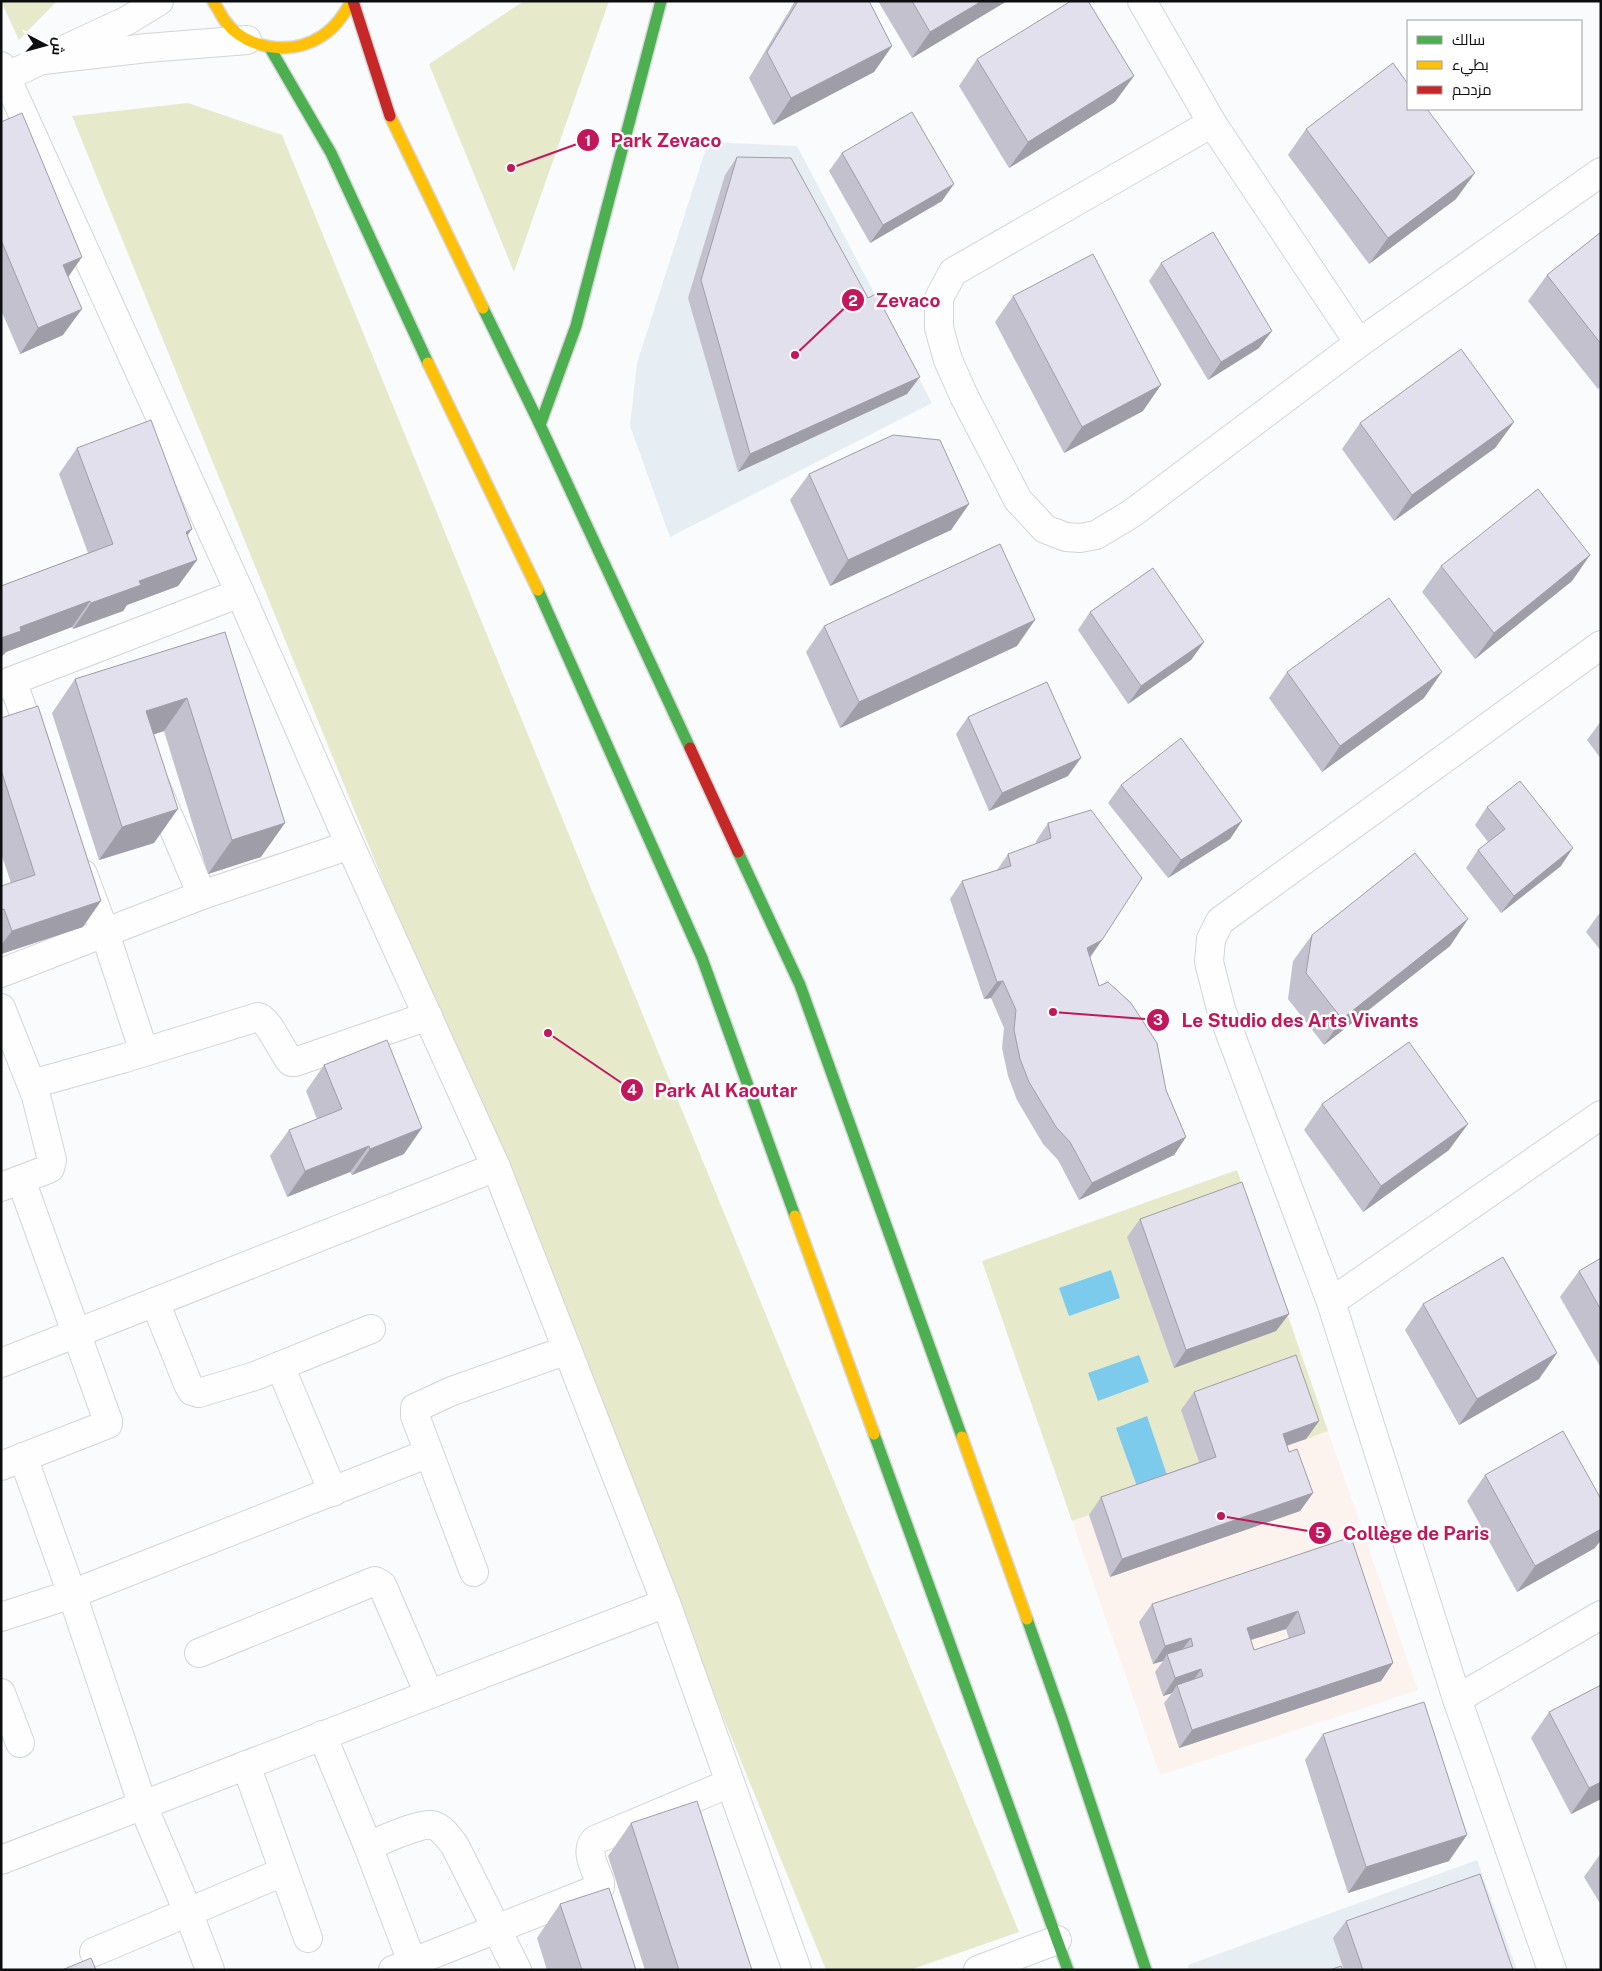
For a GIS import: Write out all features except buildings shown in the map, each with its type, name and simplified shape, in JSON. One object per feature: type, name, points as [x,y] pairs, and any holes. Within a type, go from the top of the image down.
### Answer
[{"type":"main road","points":[[213,1],[218,12],[230,28],[258,44],[292,48],[313,43],[337,25],[346,14],[352,1]]},
{"type":"main road","points":[[352,1],[390,117],[540,425],[800,985],[1062,1718],[1146,1970]]},
{"type":"main road","points":[[540,425],[576,326],[661,1]]},
{"type":"main road","points":[[258,44],[331,153],[434,375],[539,592],[702,958],[1068,1970]]},
{"type":"street","points":[[159,1],[128,20],[43,60],[3,74],[240,593],[350,845],[496,1167],[666,1603],[797,1970]]},
{"type":"street","points":[[1142,1],[1212,124],[1359,343]]},
{"type":"street","points":[[43,60],[146,48],[258,44]]},
{"type":"street","points":[[1212,124],[953,272],[939,298],[939,328],[948,360],[964,396],[1018,500],[1045,529],[1066,537],[1080,538],[1096,535],[1131,514],[1359,343],[1601,172]]},
{"type":"street","points":[[43,765],[7,683],[240,593]]},
{"type":"street","points":[[1552,1970],[1457,1700],[1331,1302],[1221,1009],[1209,962],[1211,939],[1220,921],[1601,645]]},
{"type":"street","points":[[147,767],[202,895]]},
{"type":"street","points":[[1,973],[202,895],[350,845]]},
{"type":"street","points":[[74,849],[105,933],[144,1052]]},
{"type":"street","points":[[1,1008],[32,1084],[52,1160],[50,1168],[11,1183],[77,1333],[108,1424],[12,1462],[72,1594],[143,1806],[189,1914],[210,1970]]},
{"type":"street","points":[[32,1084],[258,1017],[264,1019],[289,1060],[295,1062],[428,1016]]},
{"type":"street","points":[[1331,1302],[1601,1115]]},
{"type":"street","points":[[1,1363],[496,1167]]},
{"type":"street","points":[[155,1302],[192,1392],[199,1393],[280,1366],[371,1329]]},
{"type":"street","points":[[474,1572],[414,1413],[415,1408],[452,1391],[567,1350]]},
{"type":"street","points":[[280,1366],[333,1492]]},
{"type":"street","points":[[1,1617],[72,1594],[429,1453]]},
{"type":"street","points":[[198,1653],[375,1581],[382,1585],[429,1694]]},
{"type":"street","points":[[1,1860],[666,1603]]},
{"type":"street","points":[[1457,1700],[1601,1615]]},
{"type":"street","points":[[1,1693],[20,1744]]},
{"type":"street","points":[[322,1736],[368,1846],[403,1966],[600,1887],[590,1852],[594,1840],[730,1783]]},
{"type":"street","points":[[246,1766],[308,1938]]},
{"type":"street","points":[[368,1846],[420,1826],[432,1825],[445,1832],[455,1846],[498,1928],[517,1970]]},
{"type":"street","points":[[94,1952],[189,1914],[284,1872]]},
{"type":"street","points":[[978,1970],[1057,1940]]},
{"type":"shaded area","points":[[708,142],[797,146],[932,403],[670,537],[630,426],[637,363]]},
{"type":"shaded area","points":[[1328,1431],[1418,1690],[1160,1775],[1072,1521]]},
{"type":"shaded area","points":[[1477,1860],[1517,1970],[1189,1970],[1188,1965]]},
{"type":"green space","points":[[1,1],[57,1],[19,40]]},
{"type":"green space","points":[[524,1],[609,1],[514,272],[429,64]]},
{"type":"green space","points":[[188,103],[282,135],[1019,1932],[910,1970],[826,1970],[72,116]]},
{"type":"green space","points":[[1237,1170],[1328,1431],[1306,1439],[1284,1373],[1181,1409],[1203,1474],[1072,1521],[982,1261]]},
{"type":"water","points":[[1111,1270],[1120,1298],[1069,1316],[1059,1288]]},
{"type":"water","points":[[1139,1355],[1149,1382],[1098,1401],[1088,1373]]},
{"type":"water","points":[[1147,1416],[1168,1478],[1138,1489],[1116,1428]]},
{"type":"traffic: fast","points":[[540,425],[576,326],[661,1]]},
{"type":"traffic: fast","points":[[270,48],[331,153],[428,363]]},
{"type":"traffic: fast","points":[[483,308],[540,425],[690,748]]},
{"type":"traffic: fast","points":[[538,590],[702,958],[795,1216]]},
{"type":"traffic: fast","points":[[738,852],[800,985],[962,1437]]},
{"type":"traffic: fast","points":[[874,1434],[1068,1970]]},
{"type":"traffic: fast","points":[[1027,1619],[1146,1970]]},
{"type":"traffic: slow","points":[[213,1],[225,21],[234,31],[257,44],[284,48],[310,42],[322,36],[336,24],[352,1]]},
{"type":"traffic: slow","points":[[390,116],[483,308]]},
{"type":"traffic: slow","points":[[428,363],[538,590]]},
{"type":"traffic: slow","points":[[795,1216],[874,1434]]},
{"type":"traffic: slow","points":[[962,1437],[1027,1619]]},
{"type":"traffic: jam","points":[[353,1],[390,116]]},
{"type":"traffic: jam","points":[[690,748],[738,852]]},
{"type":"place","name":"Park Zevaco","points":[[511,168]]},
{"type":"place","name":"Zevaco","points":[[795,355]]},
{"type":"place","name":"Le Studio des Arts Vivants","points":[[1053,1012]]},
{"type":"place","name":"Park Al Kaoutar","points":[[548,1033]]},
{"type":"place","name":"Collège de Paris","points":[[1221,1516]]}]
